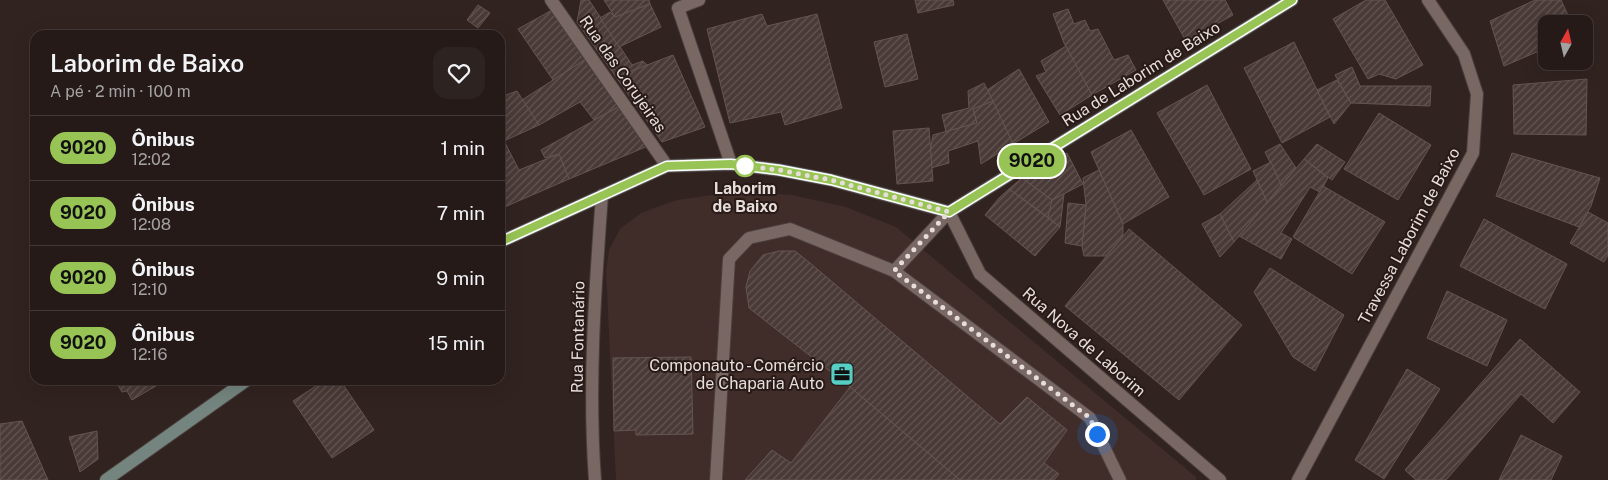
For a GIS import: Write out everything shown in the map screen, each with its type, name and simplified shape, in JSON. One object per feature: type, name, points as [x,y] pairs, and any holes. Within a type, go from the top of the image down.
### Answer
[{"type":"main road","name":"Rua de Laborim de Baixo","points":[[949,212],[1292,0]]},
{"type":"main road","points":[[505,240],[667,166],[731,164],[779,170],[831,180],[949,212]]},
{"type":"main road","points":[[106,480],[240,385]]},
{"type":"street","name":"Rua das Corujeiras","points":[[551,0],[667,166]]},
{"type":"street","points":[[699,0],[678,8],[731,164]]},
{"type":"street","name":"Travessa Laborim de Baixo","points":[[1298,480],[1473,153],[1477,94],[1464,54],[1428,0]]},
{"type":"street","name":"Rua Fontanário","points":[[595,480],[593,450],[594,299],[602,196]]},
{"type":"street","points":[[894,271],[949,212]]},
{"type":"street","name":"Rua Nova de Laborim","points":[[949,212],[980,274],[1220,480]]},
{"type":"street","points":[[716,480],[729,259],[749,238],[790,229],[894,271],[1090,418],[1120,480]]},
{"type":"shaded area","name":"Componauto - Comércio de Chaparia Auto","points":[[740,191],[792,195],[846,207],[896,227],[1196,477],[1196,480],[616,480],[606,271],[609,250],[620,229],[641,213],[677,200]]},
{"type":"building","points":[[581,0],[589,0],[632,65],[643,61],[647,65],[616,77],[577,22]]},
{"type":"building","points":[[604,0],[649,0],[650,4],[615,17]]},
{"type":"building","points":[[915,0],[953,0],[954,5],[918,13]]},
{"type":"building","points":[[1163,0],[1225,0],[1233,15],[1186,41]]},
{"type":"building","points":[[1366,0],[1385,0],[1423,65],[1396,79],[1379,74],[1368,79],[1333,19]]},
{"type":"building","points":[[1535,0],[1561,0],[1568,15],[1538,15],[1538,51],[1504,66],[1490,21]]},
{"type":"building","points":[[650,4],[661,27],[619,47],[600,18],[610,12],[615,17]]},
{"type":"building","points":[[478,5],[490,13],[478,28],[467,20]]},
{"type":"building","points":[[1068,9],[1074,24],[1085,20],[1090,31],[1098,29],[1114,60],[1128,55],[1136,70],[1092,95],[1064,43],[1053,14]]},
{"type":"building","points":[[552,10],[586,59],[553,80],[518,29]]},
{"type":"building","points":[[762,14],[767,26],[817,14],[842,108],[785,125],[781,112],[730,123],[707,29]]},
{"type":"building","points":[[907,34],[918,79],[885,87],[874,42]]},
{"type":"building","points":[[1294,42],[1330,117],[1282,143],[1244,68]]},
{"type":"building","points":[[1066,46],[1092,95],[1060,115],[1036,76],[1046,72],[1041,61]]},
{"type":"building","points":[[673,55],[705,127],[662,142],[616,77]]},
{"type":"building","points":[[586,59],[620,106],[594,120],[580,102],[539,125],[522,100]]},
{"type":"building","points":[[1352,67],[1360,86],[1431,86],[1430,106],[1351,103],[1335,75]]},
{"type":"building","points":[[1019,69],[1049,122],[1013,144],[987,90]]},
{"type":"building","points":[[1587,79],[1586,135],[1514,134],[1513,85]]},
{"type":"building","points":[[1337,80],[1351,103],[1334,124],[1317,90]]},
{"type":"building","points":[[984,83],[993,101],[973,109],[977,123],[946,132],[942,115],[969,108],[968,91]]},
{"type":"building","points":[[1207,85],[1251,169],[1204,195],[1157,113]]},
{"type":"building","points":[[517,91],[539,125],[505,141],[505,95]]},
{"type":"building","points":[[993,101],[1013,144],[981,164],[978,141],[948,151],[949,163],[927,169],[933,135],[977,123],[973,109]]},
{"type":"building","points":[[620,106],[648,146],[569,179],[559,154],[545,158],[541,150]]},
{"type":"building","points":[[1379,113],[1431,145],[1398,200],[1344,169]]},
{"type":"building","points":[[929,128],[933,181],[897,184],[893,131]]},
{"type":"building","points":[[1131,130],[1169,197],[1123,224],[1091,152]]},
{"type":"building","points":[[505,143],[519,170],[559,154],[569,179],[505,207]]},
{"type":"building","points":[[1280,144],[1296,168],[1281,185],[1265,152]]},
{"type":"building","points":[[1317,144],[1345,162],[1332,180],[1304,159]]},
{"type":"building","points":[[1067,153],[1083,184],[1052,200],[1022,178]]},
{"type":"building","points":[[1512,153],[1600,178],[1591,206],[1579,227],[1496,196]]},
{"type":"building","points":[[1304,159],[1328,178],[1320,192],[1310,187],[1281,233],[1292,239],[1281,259],[1239,236]]},
{"type":"building","points":[[1271,162],[1281,185],[1267,202],[1253,171]]},
{"type":"building","points":[[1099,170],[1123,224],[1123,236],[1106,256],[1084,256],[1082,246],[1086,205],[1083,178]]},
{"type":"building","points":[[1022,178],[1053,201],[1048,217],[1009,189]]},
{"type":"building","points":[[1257,180],[1267,202],[1234,242],[1220,214]]},
{"type":"building","points":[[1323,186],[1385,222],[1352,274],[1293,237]]},
{"type":"building","points":[[1009,189],[1060,227],[1035,256],[985,215]]},
{"type":"building","points":[[1064,194],[1060,227],[1048,217],[1052,200]]},
{"type":"building","points":[[1068,203],[1086,205],[1082,246],[1065,243]]},
{"type":"building","points":[[1588,212],[1608,223],[1608,255],[1604,262],[1570,243]]},
{"type":"building","points":[[1220,214],[1234,242],[1220,257],[1202,224]]},
{"type":"building","points":[[1484,219],[1567,264],[1545,309],[1460,266]]},
{"type":"building","points":[[1129,229],[1242,325],[1179,400],[1065,306]]},
{"type":"building","points":[[779,251],[795,251],[1000,424],[1027,397],[1067,430],[1044,463],[1059,474],[1054,480],[960,480],[850,387],[749,308],[746,287],[750,271],[763,255]]},
{"type":"building","points":[[1270,268],[1344,315],[1315,371],[1293,357],[1254,292]]},
{"type":"building","points":[[1447,291],[1507,320],[1487,366],[1427,338]]},
{"type":"building","points":[[1520,339],[1580,392],[1553,423],[1521,394],[1446,480],[1416,480],[1405,470]]},
{"type":"building","points":[[691,357],[693,434],[636,435],[636,430],[614,431],[613,358]]},
{"type":"building","points":[[1407,369],[1440,389],[1384,479],[1355,460]]},
{"type":"building","points":[[118,385],[158,385],[132,400],[127,391],[122,392]]},
{"type":"building","points":[[317,385],[343,385],[374,430],[332,458],[293,401]]},
{"type":"building","points":[[850,387],[960,480],[745,480],[772,450],[791,463]]},
{"type":"building","points":[[22,421],[48,480],[0,480],[0,424]]},
{"type":"building","points":[[97,431],[98,459],[80,472],[69,437]]},
{"type":"building","points":[[1521,435],[1562,456],[1551,480],[1499,480]]},
{"type":"bus line","name":"9020","points":[[505,240],[667,166],[731,164],[779,170],[831,180],[949,212],[1292,0]]},
{"type":"place","name":"Laborim de Baixo","points":[[745,166]]},
{"type":"place","name":"Componauto - Comércio de Chaparia Auto","points":[[842,374]]},
{"type":"route","points":[[745,166],[779,170],[831,180],[949,212],[894,271],[1090,418],[1097,434]]}]
